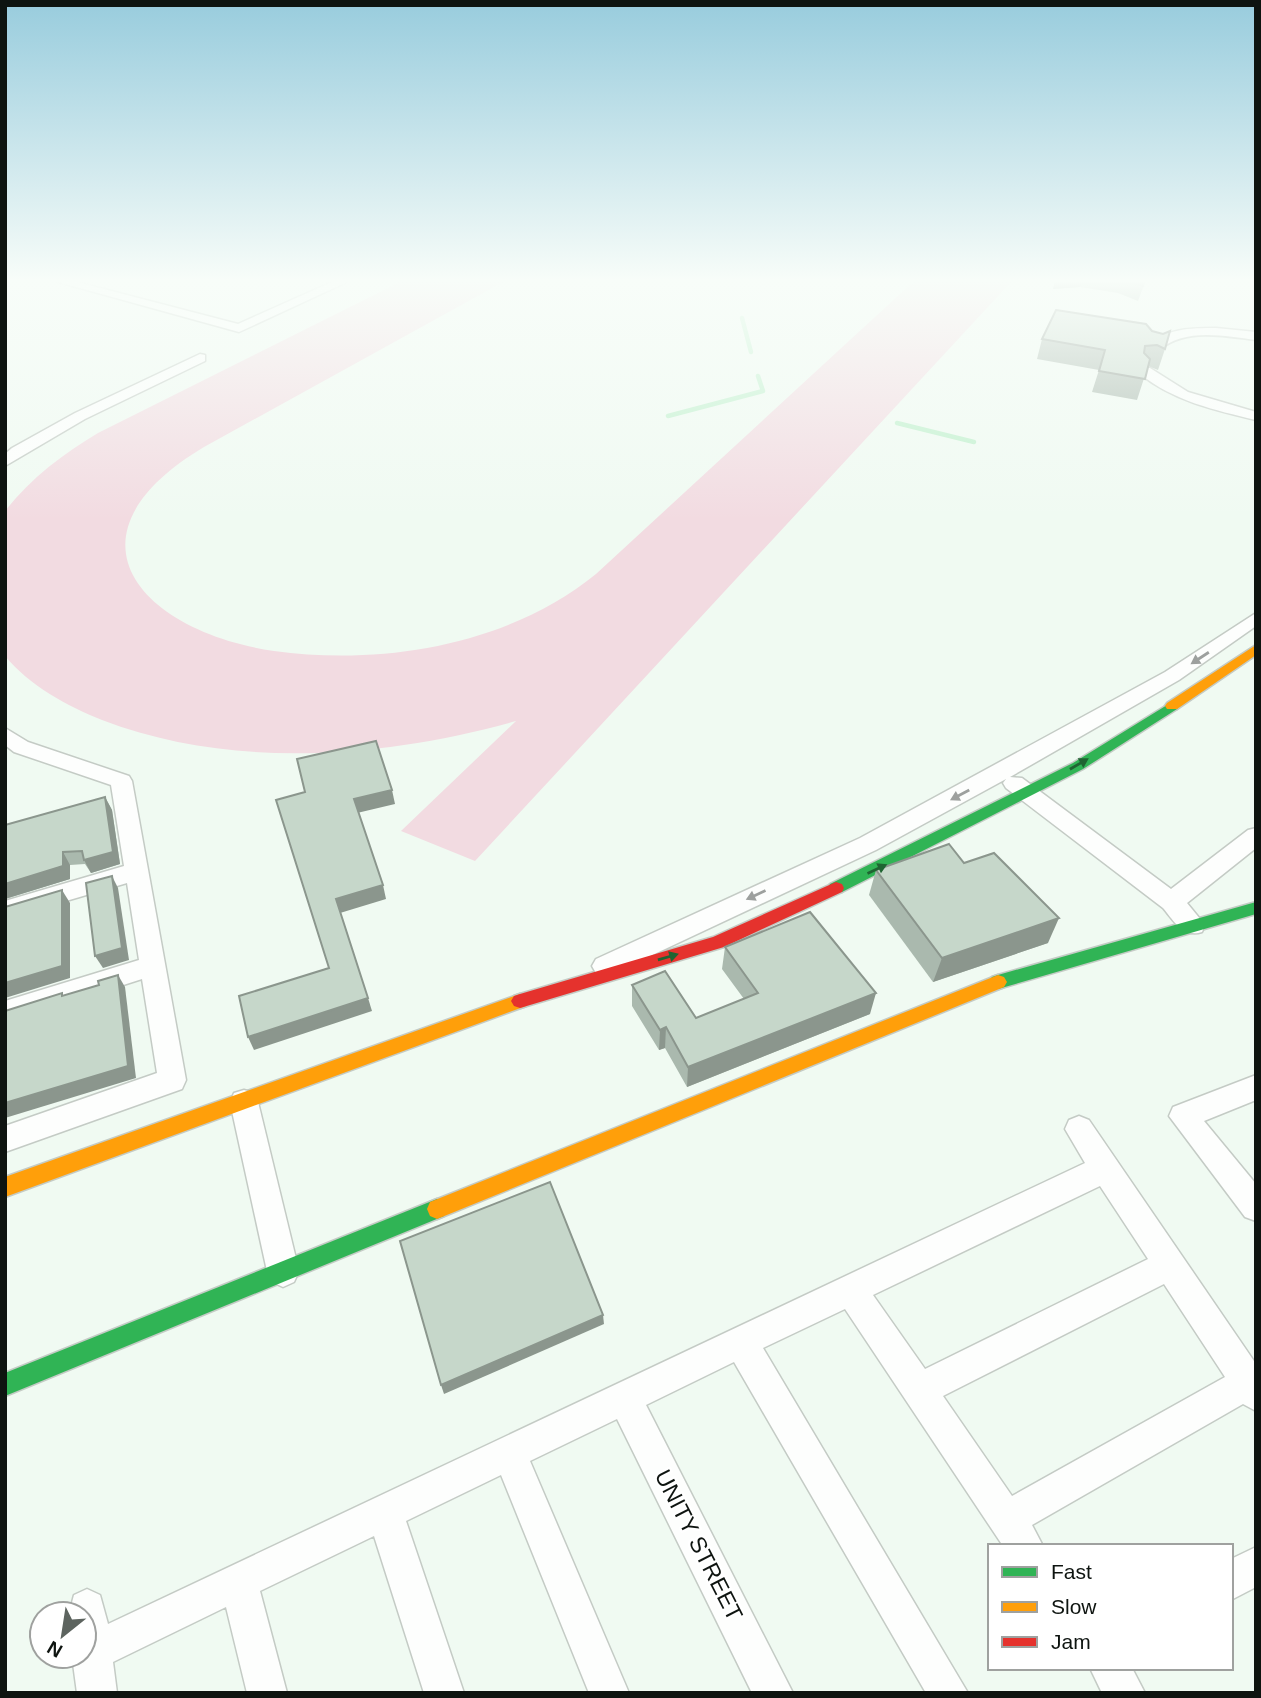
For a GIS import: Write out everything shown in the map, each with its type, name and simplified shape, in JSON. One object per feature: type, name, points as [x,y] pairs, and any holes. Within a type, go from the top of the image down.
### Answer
[{"type":"street","points":[[5,462],[11,452],[193,361]]},
{"type":"street","points":[[1145,371],[1157,382],[1180,394],[1256,416]]},
{"type":"street","points":[[555,989],[868,844],[1000,774],[1172,676],[1256,618]]},
{"type":"street","points":[[5,1186],[555,989],[719,942],[891,863],[1078,766],[1198,690],[1256,649]]},
{"type":"street","points":[[5,1139],[172,1080],[121,781],[11,745]]},
{"type":"street","points":[[1000,774],[1171,902],[1193,925]]},
{"type":"street","points":[[97,803],[124,796]]},
{"type":"street","points":[[1171,902],[1256,836]]},
{"type":"street","points":[[5,910],[137,871]]},
{"type":"street","points":[[5,1385],[988,985],[1256,908]]},
{"type":"street","points":[[5,1012],[151,967]]},
{"type":"street","points":[[1256,1087],[1183,1116],[1256,1207]]},
{"type":"street","points":[[244,1102],[283,1272]]},
{"type":"street","points":[[850,1289],[1016,1532],[1252,1388],[1079,1129]]},
{"type":"street","points":[[98,1649],[1106,1168]]},
{"type":"street","points":[[919,1390],[1170,1264]]},
{"type":"street","points":[[741,1342],[948,1693]]},
{"type":"street","name":"UNITY STREET","points":[[625,1398],[773,1693]]},
{"type":"street","points":[[509,1453],[609,1693]]},
{"type":"street","points":[[385,1513],[444,1693]]},
{"type":"street","points":[[1233,1580],[1256,1565]]},
{"type":"street","points":[[239,1582],[267,1693]]},
{"type":"street","points":[[93,1670],[97,1693]]},
{"type":"street","points":[[1110,1670],[1125,1693]]},
{"type":"shaded area","points":[[242,361],[359,361],[204,447],[159,480],[133,514],[125,545],[133,575],[154,601],[186,623],[226,640],[274,651],[316,655],[401,652],[485,634],[562,598],[596,574],[827,361],[938,361],[475,861],[401,831],[516,721],[465,734],[361,750],[255,752],[203,746],[152,736],[102,720],[63,702],[37,686],[5,656],[5,511],[37,477],[98,433]]},
{"type":"building","points":[[1102,361],[1149,361],[1145,379],[1099,371]]},
{"type":"building","points":[[376,741],[392,790],[354,799],[383,885],[336,899],[368,998],[248,1037],[239,996],[329,968],[276,800],[305,792],[297,759]]},
{"type":"building","points":[[105,797],[113,852],[84,860],[82,851],[63,852],[63,866],[5,884],[5,825]]},
{"type":"building","points":[[949,844],[964,863],[994,853],[1059,918],[942,958],[876,870]]},
{"type":"building","points":[[112,876],[122,948],[95,956],[86,883]]},
{"type":"building","points":[[62,890],[62,966],[5,983],[5,907]]},
{"type":"building","points":[[810,912],[876,993],[688,1067],[666,1027],[660,1030],[632,985],[665,971],[696,1018],[758,993],[725,947]]},
{"type":"building","points":[[118,975],[128,1066],[5,1103],[5,1011],[62,993],[62,996],[99,985],[98,981]]},
{"type":"building","points":[[550,1182],[603,1315],[441,1385],[400,1241]]},
{"type":"waterway","points":[[668,416],[763,391],[758,376]]},
{"type":"waterway","points":[[897,423],[974,442]]},
{"type":"traffic: fast","points":[[836,888],[1078,766],[1172,706]]},
{"type":"traffic: fast","points":[[998,982],[1256,908]]},
{"type":"traffic: fast","points":[[5,1385],[437,1209]]},
{"type":"traffic: slow","points":[[1172,706],[1256,649]]},
{"type":"traffic: slow","points":[[437,1209],[998,982]]},
{"type":"traffic: slow","points":[[5,1187],[520,1001]]},
{"type":"traffic: jam","points":[[520,1001],[718,942],[836,888]]}]
